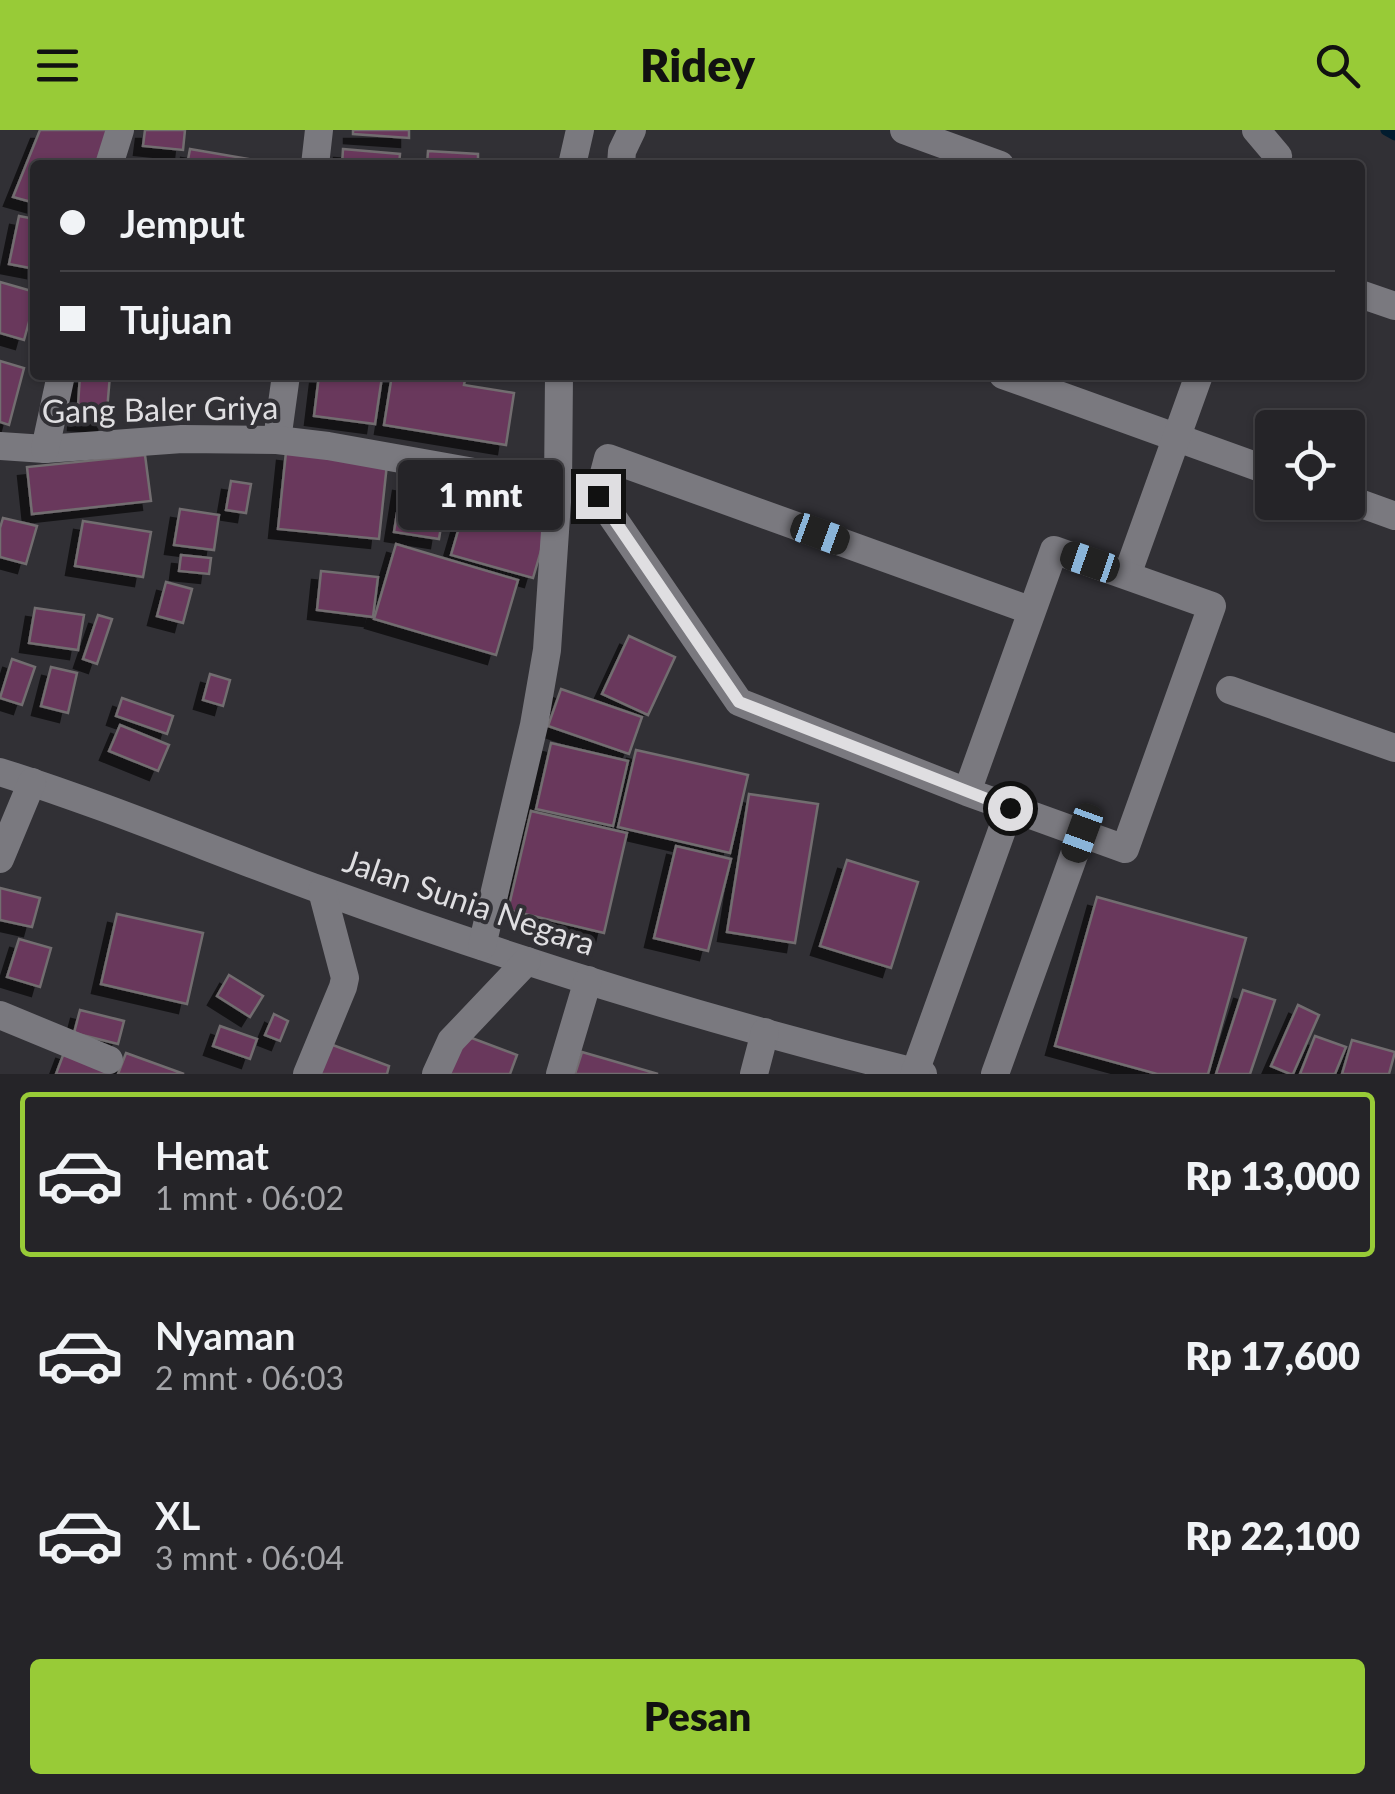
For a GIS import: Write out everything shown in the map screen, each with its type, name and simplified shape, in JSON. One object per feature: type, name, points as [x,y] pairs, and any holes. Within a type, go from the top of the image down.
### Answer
[{"type":"street","points":[[111,160],[120,130]]},
{"type":"street","points":[[316,160],[319,130]]},
{"type":"street","points":[[573,160],[580,130]]},
{"type":"street","points":[[621,160],[632,130]]},
{"type":"street","points":[[904,130],[986,160]]},
{"type":"street","points":[[1256,130],[1278,156],[1276,160]]},
{"type":"street","points":[[1365,296],[1395,306]]},
{"type":"street","points":[[45,449],[60,380]]},
{"type":"street","points":[[276,440],[285,380]]},
{"type":"street","points":[[482,946],[534,725],[547,650],[558,487],[559,380]]},
{"type":"street","points":[[1017,380],[1255,466]]},
{"type":"street","points":[[1127,575],[1197,380]]},
{"type":"street","name":"Gang Baler Griya","points":[[0,446],[45,449],[182,439],[276,440],[558,487]]},
{"type":"street","points":[[966,792],[1032,611],[1054,550],[1212,606],[1125,849],[966,792],[739,702],[598,496],[608,458],[1032,611]]},
{"type":"street","points":[[1365,505],[1395,516]]},
{"type":"street","points":[[1230,690],[1395,748]]},
{"type":"street","name":"Jalan Sunia Negara","points":[[0,772],[322,891],[527,961],[919,1073]]},
{"type":"street","points":[[0,858],[32,782]]},
{"type":"street","points":[[919,1073],[1010,808]]},
{"type":"street","points":[[996,1074],[1082,833]]},
{"type":"street","points":[[307,1074],[344,988],[322,891]]},
{"type":"street","points":[[436,1074],[451,1041],[527,961]]},
{"type":"street","points":[[560,1074],[588,980]]},
{"type":"street","points":[[0,1015],[110,1060]]},
{"type":"street","points":[[754,1074],[765,1032]]},
{"type":"building","points":[[40,130],[111,130],[99,160],[30,160],[30,202],[13,197]]},
{"type":"building","points":[[145,130],[185,130],[183,150],[143,146]]},
{"type":"building","points":[[353,130],[409,130],[409,138],[353,134]]},
{"type":"building","points":[[190,149],[254,160],[188,160]]},
{"type":"building","points":[[343,149],[400,154],[399,160],[342,160]]},
{"type":"building","points":[[428,151],[478,154],[478,160],[427,160]]},
{"type":"building","points":[[19,216],[30,218],[30,268],[9,264]]},
{"type":"building","points":[[0,282],[30,291],[30,318],[24,340],[0,333]]},
{"type":"building","points":[[0,361],[24,368],[9,425],[0,422]]},
{"type":"building","points":[[80,380],[110,380],[106,423],[77,421]]},
{"type":"building","points":[[318,380],[382,380],[375,424],[314,416]]},
{"type":"building","points":[[391,380],[465,380],[464,385],[514,393],[506,445],[384,425]]},
{"type":"building","points":[[286,452],[387,464],[379,539],[278,529]]},
{"type":"building","points":[[145,455],[151,501],[32,514],[27,467]]},
{"type":"building","points":[[231,481],[251,484],[246,513],[226,510]]},
{"type":"building","points":[[402,482],[447,490],[439,539],[394,532]]},
{"type":"building","points":[[465,507],[547,530],[533,578],[451,555]]},
{"type":"building","points":[[180,509],[219,515],[214,550],[174,545]]},
{"type":"building","points":[[3,518],[37,526],[26,564],[0,557]]},
{"type":"building","points":[[83,521],[151,532],[143,577],[75,566]]},
{"type":"building","points":[[396,544],[518,580],[496,655],[374,619]]},
{"type":"building","points":[[181,555],[211,558],[209,574],[179,571]]},
{"type":"building","points":[[321,571],[378,577],[373,617],[317,610]]},
{"type":"building","points":[[166,582],[192,589],[183,623],[157,616]]},
{"type":"building","points":[[35,608],[84,615],[78,650],[29,643]]},
{"type":"building","points":[[98,615],[112,619],[97,664],[83,659]]},
{"type":"building","points":[[629,636],[675,657],[648,715],[602,694]]},
{"type":"building","points":[[12,659],[35,667],[22,705],[0,698]]},
{"type":"building","points":[[51,667],[77,673],[68,713],[41,706]]},
{"type":"building","points":[[210,674],[230,680],[223,706],[203,700]]},
{"type":"building","points":[[561,689],[642,717],[629,754],[548,726]]},
{"type":"building","points":[[122,698],[173,716],[167,734],[116,716]]},
{"type":"building","points":[[120,725],[169,745],[158,771],[109,751]]},
{"type":"building","points":[[551,743],[628,761],[613,826],[536,809]]},
{"type":"building","points":[[636,750],[748,775],[730,853],[618,827]]},
{"type":"building","points":[[749,794],[818,804],[795,943],[727,932]]},
{"type":"building","points":[[531,811],[627,833],[604,933],[508,910]]},
{"type":"building","points":[[676,846],[731,859],[708,951],[654,938]]},
{"type":"building","points":[[847,860],[918,882],[891,968],[820,946]]},
{"type":"building","points":[[0,888],[40,898],[32,927],[0,920]]},
{"type":"building","points":[[1097,897],[1246,938],[1208,1074],[1157,1074],[1055,1046]]},
{"type":"building","points":[[117,914],[203,933],[187,1004],[101,984]]},
{"type":"building","points":[[19,939],[51,948],[40,987],[7,977]]},
{"type":"building","points":[[229,975],[263,996],[250,1017],[217,996]]},
{"type":"building","points":[[1243,990],[1275,1000],[1250,1074],[1216,1074]]},
{"type":"building","points":[[1298,1005],[1319,1015],[1290,1074],[1271,1066]]},
{"type":"building","points":[[80,1010],[124,1021],[118,1044],[74,1033]]},
{"type":"building","points":[[274,1014],[288,1021],[280,1041],[265,1035]]},
{"type":"building","points":[[220,1026],[257,1039],[250,1059],[213,1046]]},
{"type":"building","points":[[461,1034],[517,1055],[510,1074],[447,1074]]},
{"type":"building","points":[[1315,1036],[1346,1047],[1335,1074],[1300,1074]]},
{"type":"building","points":[[1352,1040],[1395,1052],[1389,1074],[1342,1074]]},
{"type":"building","points":[[322,1041],[389,1066],[387,1074],[313,1074]]},
{"type":"building","points":[[65,1050],[110,1066],[107,1074],[56,1074]]},
{"type":"building","points":[[582,1052],[658,1074],[575,1074]]},
{"type":"building","points":[[126,1053],[184,1074],[118,1074]]},
{"type":"waterway","points":[[1386,130],[1395,135]]},
{"type":"route","points":[[598,496],[739,702],[1010,808]]}]
